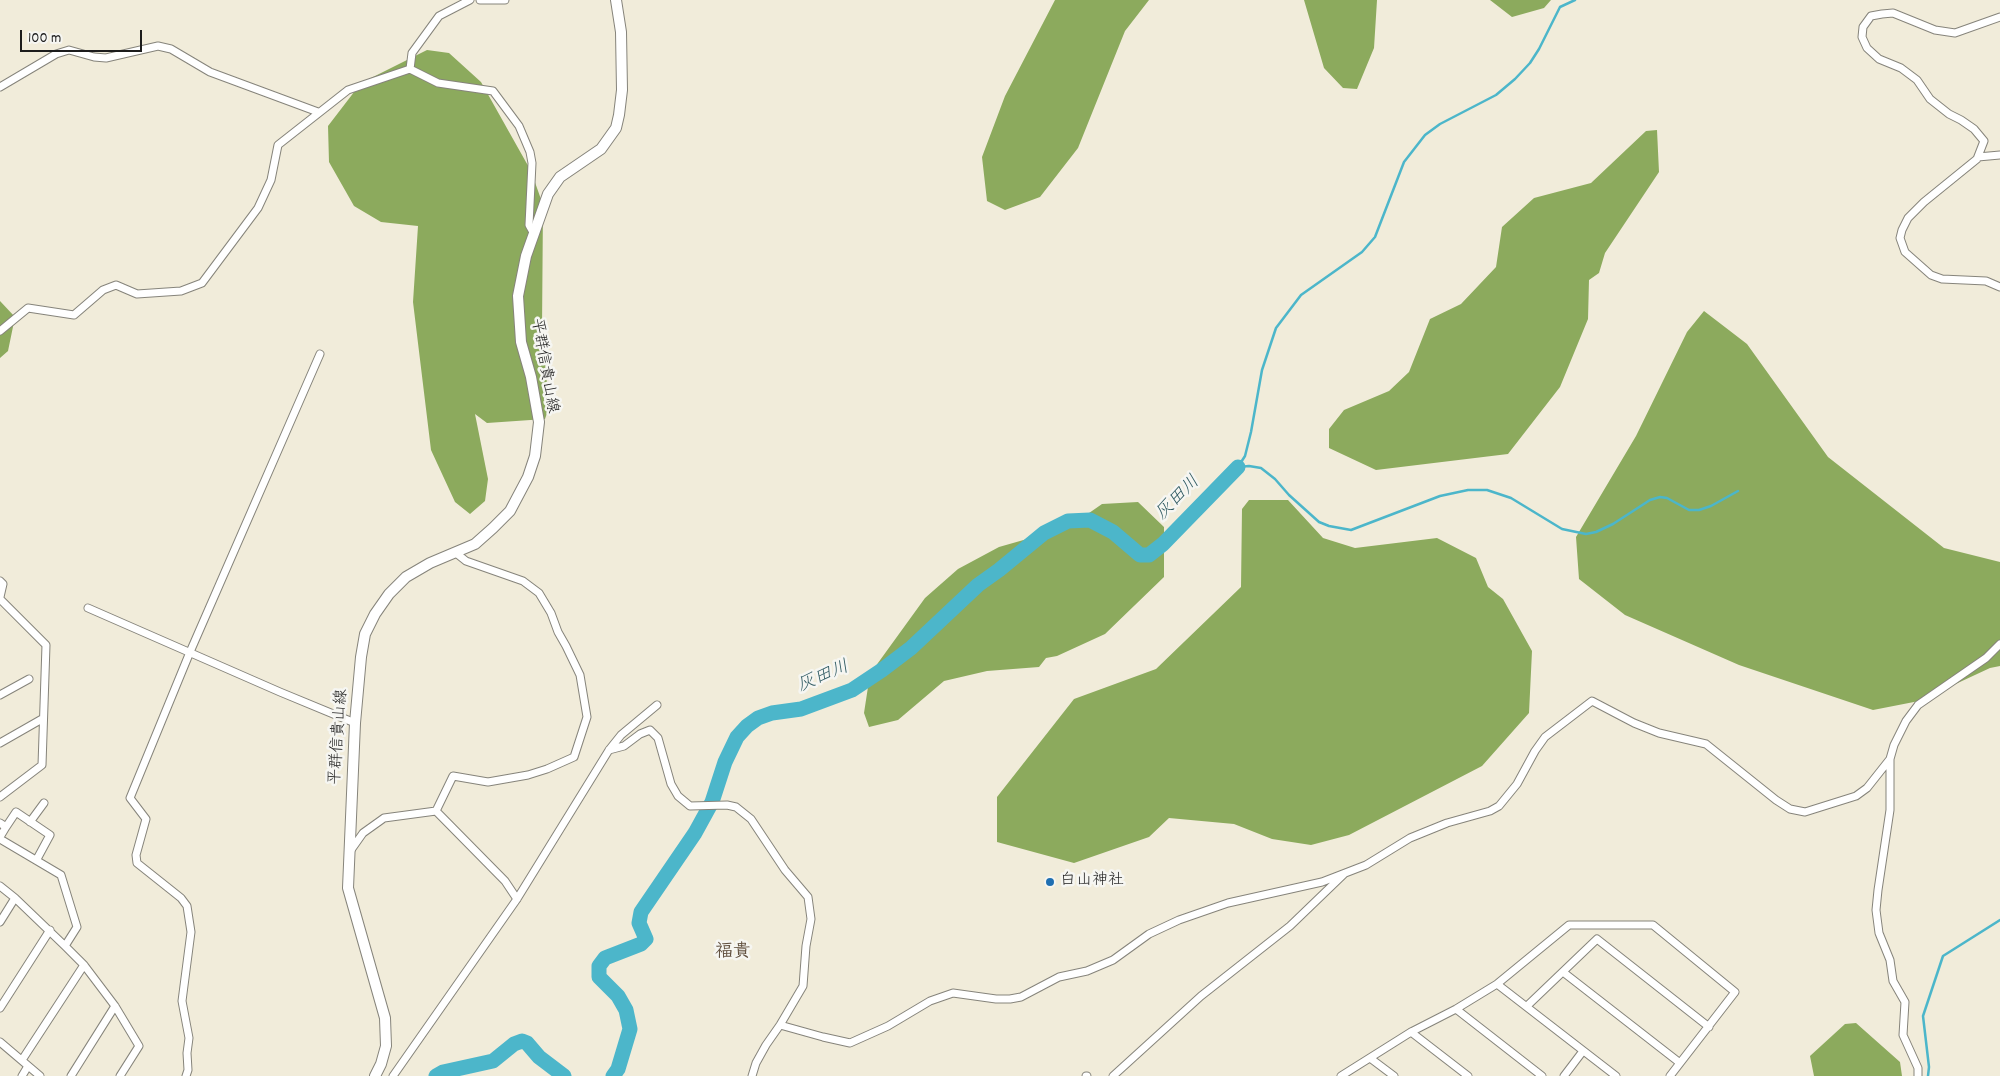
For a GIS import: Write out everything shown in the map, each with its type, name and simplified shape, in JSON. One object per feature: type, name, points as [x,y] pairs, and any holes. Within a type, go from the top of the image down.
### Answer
[{"type":"main road","name":"平群信貴山線","points":[[375,1076],[384,1055],[386,1027],[348,888],[355,722],[365,634],[375,614],[389,594],[406,577],[430,563],[475,544],[510,511],[528,477],[535,456],[539,422],[531,376],[521,342],[518,296],[526,256],[548,194],[560,177],[601,149],[616,128],[622,90],[621,32],[616,0]]},
{"type":"street","points":[[410,69],[412,53],[439,16],[470,0]]},
{"type":"street","points":[[480,0],[505,0]]},
{"type":"street","points":[[2000,17],[1954,33],[1935,30],[1893,14],[1882,14],[1871,16],[1863,27],[1862,37],[1867,48],[1880,59],[1901,68],[1917,80],[1930,99],[1981,135],[1984,142],[1978,157],[1966,169],[1924,202],[1908,218],[1900,238],[1905,252],[1931,275],[1942,279],[1986,280],[2000,287]]},
{"type":"street","points":[[0,87],[56,54],[69,50],[94,57],[106,58],[158,46],[171,49],[210,72],[318,112]]},
{"type":"street","points":[[0,331],[28,308],[74,315],[103,290],[116,285],[137,294],[144,294],[181,291],[202,283],[258,208],[271,180],[278,145],[348,90],[410,69],[438,83],[494,91],[519,126],[530,152],[532,163],[529,225],[534,234]]},
{"type":"street","points":[[1978,157],[2000,155]]},
{"type":"street","points":[[186,1076],[190,1038],[182,1001],[191,932],[187,906],[181,898],[137,863],[136,855],[146,819],[130,798],[190,652],[320,354]]},
{"type":"street","points":[[436,811],[453,776],[488,782],[528,775],[574,757],[587,717],[580,675],[558,632],[551,613],[539,593],[523,581],[466,561],[456,553]]},
{"type":"street","points":[[0,581],[4,584],[0,598],[46,645],[42,719],[42,765],[0,797]]},
{"type":"street","points":[[88,608],[355,722]]},
{"type":"street","points":[[1918,1076],[1918,1068],[1903,1035],[1905,1002],[1893,981],[1890,960],[1879,933],[1876,910],[1890,810],[1890,759],[1894,745],[1906,722],[1918,705],[1986,658],[2000,644]]},
{"type":"street","points":[[0,695],[29,678]]},
{"type":"street","points":[[780,1025],[823,1038],[850,1042],[888,1026],[930,1001],[953,993],[996,999],[1021,997],[1059,977],[1087,971],[1113,960],[1149,934],[1179,920],[1228,902],[1322,882],[1366,866],[1410,838],[1447,823],[1490,811],[1499,806],[1517,784],[1534,751],[1545,737],[1592,701],[1634,723],[1659,733],[1706,744],[1776,800],[1790,809],[1805,812],[1856,796],[1867,788],[1890,759]]},
{"type":"street","points":[[393,1076],[517,899],[609,750],[621,735],[657,705]]},
{"type":"street","points":[[0,743],[42,719]]},
{"type":"street","points":[[609,750],[624,746],[640,734],[650,730],[658,738],[671,784],[678,796],[690,806],[727,805],[736,807],[752,819],[785,870],[808,897],[811,919],[806,946],[803,986],[758,1058],[752,1076]]},
{"type":"street","points":[[30,822],[44,803]]},
{"type":"street","points":[[349,852],[363,833],[384,818],[436,811]]},
{"type":"street","points":[[436,811],[505,881],[517,899]]},
{"type":"street","points":[[36,859],[50,835],[16,812],[3,825],[0,838],[62,875],[77,927],[65,946]]},
{"type":"street","points":[[1112,1076],[1201,996],[1290,926],[1346,872]]},
{"type":"street","points":[[0,886],[50,930],[84,965],[115,1006],[139,1046],[120,1076]]},
{"type":"street","points":[[0,922],[15,898]]},
{"type":"street","points":[[1342,1076],[1411,1032],[1456,1009],[1497,984],[1569,926],[1653,925],[1735,992],[1670,1076]]},
{"type":"street","points":[[0,1008],[50,930]]},
{"type":"street","points":[[1527,1006],[1597,939],[1709,1027]]},
{"type":"street","points":[[22,1060],[84,965]]},
{"type":"street","points":[[1563,972],[1680,1063]]},
{"type":"street","points":[[1497,984],[1616,1076]]},
{"type":"street","points":[[71,1076],[115,1006]]},
{"type":"street","points":[[1456,1009],[1542,1076]]},
{"type":"street","points":[[1411,1032],[1468,1076]]},
{"type":"street","points":[[0,1042],[40,1076]]},
{"type":"street","points":[[1564,1076],[1584,1051]]},
{"type":"street","points":[[1370,1058],[1394,1076]]},
{"type":"street","points":[[22,1076],[28,1066]]},
{"type":"green space","points":[[1055,0],[1149,0],[1125,31],[1078,148],[1040,197],[1005,210],[987,201],[982,157],[1005,96]]},
{"type":"green space","points":[[1304,0],[1377,0],[1374,48],[1357,89],[1343,88],[1324,68]]},
{"type":"green space","points":[[1490,0],[1551,0],[1544,8],[1512,17]]},
{"type":"green space","points":[[427,50],[449,53],[481,82],[531,171],[543,205],[542,328],[549,407],[545,419],[487,423],[475,414],[488,479],[485,501],[470,514],[455,502],[431,450],[413,302],[418,226],[381,222],[354,206],[329,162],[328,126],[361,83]]},
{"type":"green space","points":[[1657,130],[1659,172],[1605,253],[1599,273],[1589,280],[1588,319],[1560,387],[1508,454],[1376,470],[1329,448],[1329,429],[1344,410],[1389,391],[1409,372],[1430,319],[1461,304],[1496,267],[1502,227],[1534,198],[1591,183],[1646,131]]},
{"type":"green space","points":[[0,301],[15,317],[8,351],[0,358]]},
{"type":"green space","points":[[1704,311],[1747,344],[1828,457],[1944,548],[2000,562],[2000,666],[1990,668],[1919,701],[1873,710],[1739,665],[1625,615],[1579,579],[1576,537],[1636,436],[1687,332]]},
{"type":"green space","points":[[1249,500],[1288,500],[1323,538],[1355,548],[1437,538],[1476,558],[1488,587],[1503,599],[1532,651],[1529,713],[1482,766],[1349,835],[1311,845],[1272,839],[1234,824],[1169,818],[1149,837],[1074,863],[997,842],[997,797],[1074,699],[1156,669],[1241,587],[1242,509]]},
{"type":"green space","points":[[1138,502],[1164,527],[1164,577],[1105,634],[1057,656],[1046,658],[1039,667],[987,671],[944,681],[898,720],[869,727],[864,713],[870,674],[925,598],[958,569],[999,547],[1069,527],[1102,504]]},
{"type":"green space","points":[[1856,1023],[1900,1062],[1902,1076],[1814,1076],[1810,1056],[1845,1024]]},
{"type":"waterway","points":[[1238,467],[1245,456],[1262,370],[1276,328],[1301,295],[1362,252],[1375,237],[1404,162],[1425,135],[1440,124],[1496,95],[1515,79],[1530,63],[1539,49],[1560,7],[1575,0]]},
{"type":"waterway","points":[[1238,467],[1261,468],[1319,522],[1351,530],[1440,496],[1468,490],[1487,490],[1511,498],[1562,529],[1586,534],[1596,532],[1613,524],[1650,500],[1660,497],[1667,498],[1689,510],[1699,510],[1711,506],[1738,491]]},
{"type":"waterway","name":"灰田川","points":[[613,1076],[618,1069],[630,1029],[626,1010],[618,996],[599,977],[599,966],[605,958],[641,944],[646,939],[639,923],[641,912],[695,833],[712,802],[725,762],[737,737],[747,726],[758,718],[772,713],[801,709],[852,690],[911,648],[978,585],[1044,533],[1068,521],[1090,520],[1113,532],[1140,555],[1149,555],[1163,544],[1238,467]]},
{"type":"waterway","points":[[1928,1076],[1929,1067],[1923,1016],[1943,956],[2000,920]]},
{"type":"waterway","name":"灰田川","points":[[436,1076],[443,1072],[493,1061],[514,1044],[522,1041],[527,1043],[539,1057],[564,1076]]},
{"type":"place","name":"白山神社","points":[[1050,882]]},
{"type":"district","name":"福貴","points":[[733,954]]}]
